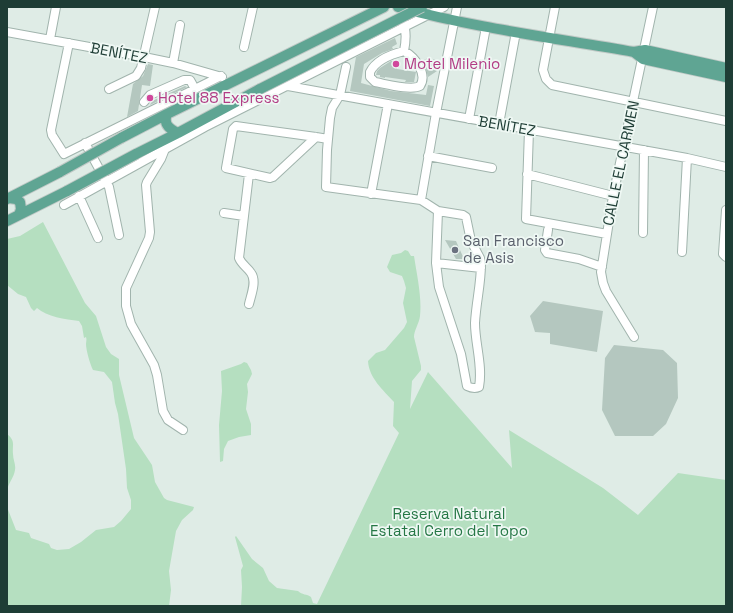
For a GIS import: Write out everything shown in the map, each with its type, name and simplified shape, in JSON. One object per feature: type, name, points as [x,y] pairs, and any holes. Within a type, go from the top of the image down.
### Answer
[{"type":"main road","points":[[8,199],[167,114],[224,80],[256,70],[384,7]]},
{"type":"main road","points":[[397,7],[425,10],[454,20],[486,27],[726,68]]},
{"type":"main road","points":[[7,221],[136,154],[164,144],[178,133],[203,124],[260,89],[425,10]]},
{"type":"main road","points":[[644,54],[726,77]]},
{"type":"main road","points":[[167,114],[165,122],[167,126],[169,129],[178,133]]},
{"type":"main road","points":[[8,199],[16,199],[20,202],[21,209],[19,215]]},
{"type":"street","points":[[50,39],[56,7]]},
{"type":"street","points":[[108,90],[136,76],[141,68],[155,7]]},
{"type":"street","points":[[244,47],[253,7]]},
{"type":"street","points":[[397,7],[405,26],[406,40],[404,51]]},
{"type":"street","points":[[64,205],[107,181],[164,144],[203,124],[288,86],[405,26],[425,10],[444,7]]},
{"type":"street","points":[[422,200],[428,156],[456,7]]},
{"type":"street","points":[[555,7],[543,70],[546,79],[552,85],[726,121]]},
{"type":"street","name":"CALLE EL CARMEN","points":[[527,174],[526,218],[607,234],[613,196],[653,7]]},
{"type":"street","points":[[173,63],[180,25]]},
{"type":"street","points":[[469,119],[486,27]]},
{"type":"street","name":"BENÍTEZ","points":[[7,32],[173,63],[224,80]]},
{"type":"street","points":[[499,124],[516,32]]},
{"type":"street","points":[[69,43],[51,130],[52,135],[64,154],[195,89],[224,80]]},
{"type":"street","points":[[404,51],[415,60],[423,76],[423,81],[420,86],[416,88],[406,87],[375,82],[372,79],[370,72],[375,65],[395,54],[404,51]]},
{"type":"street","points":[[346,67],[340,95],[331,113],[328,139],[326,187],[422,200],[438,211],[464,215],[466,217],[471,240],[480,258],[481,268],[476,323],[477,350],[480,365],[479,388],[467,386],[461,354],[439,287],[436,263],[438,211]]},
{"type":"street","points":[[144,102],[150,95],[184,80],[190,80],[195,89]]},
{"type":"street","name":"BENÍTEZ","points":[[288,86],[624,146],[726,167]]},
{"type":"street","points":[[371,194],[388,104]]},
{"type":"street","points":[[316,137],[273,177],[270,178],[249,174],[226,168],[234,127],[316,137],[328,139]]},
{"type":"street","points":[[529,130],[527,174],[613,196]]},
{"type":"street","points":[[85,143],[110,187],[119,235]]},
{"type":"street","points":[[164,144],[146,186],[150,232],[149,238],[126,288],[126,306],[131,324],[154,365],[163,411],[168,420],[183,430]]},
{"type":"street","points":[[643,233],[644,150]]},
{"type":"street","points":[[428,156],[492,168]]},
{"type":"street","points":[[682,252],[687,158]]},
{"type":"street","points":[[249,174],[239,258],[243,266],[251,273],[253,279],[249,304]]},
{"type":"street","points":[[79,196],[98,238]]},
{"type":"street","points":[[726,210],[723,254],[726,257]]},
{"type":"street","points":[[224,213],[244,216]]},
{"type":"street","points":[[548,230],[545,250],[547,253],[579,259],[602,266]]},
{"type":"street","points":[[607,234],[602,266],[602,278],[606,291],[634,337]]},
{"type":"street","points":[[436,263],[481,268]]},
{"type":"green space","points":[[43,222],[85,303],[96,316],[106,347],[111,354],[119,359],[119,375],[134,438],[152,465],[155,482],[164,498],[167,500],[194,507],[193,510],[182,520],[176,531],[169,571],[171,590],[169,606],[7,606],[7,507],[16,530],[29,533],[31,538],[49,544],[51,548],[57,550],[69,549],[96,530],[114,527],[131,509],[131,500],[127,488],[126,469],[112,382],[104,372],[93,370],[87,353],[86,337],[84,338],[82,326],[79,321],[51,316],[37,308],[34,311],[26,297],[18,294],[7,285],[7,239],[20,236]]},
{"type":"green space","name":"Reserva Natural Estatal Cerro del Topo","points":[[405,250],[408,251],[411,256],[414,256],[420,301],[419,322],[414,337],[421,370],[412,381],[410,409],[428,372],[512,468],[509,430],[603,488],[638,515],[678,473],[726,480],[726,606],[241,606],[241,570],[243,566],[235,537],[236,536],[252,559],[263,568],[269,581],[277,588],[298,591],[308,595],[311,597],[313,603],[317,604],[399,433],[393,426],[394,402],[374,378],[368,361],[376,353],[385,350],[404,328],[407,322],[403,303],[406,288],[404,281],[402,276],[390,272],[387,267],[392,255],[401,253]]},
{"type":"green space","points":[[244,362],[247,363],[252,374],[247,384],[248,392],[246,409],[251,424],[251,435],[228,441],[224,449],[223,461],[220,462],[219,425],[222,391],[221,371]]},
{"type":"green space","points":[[7,434],[13,441],[15,468],[7,491]]},
{"type":"building","points":[[395,38],[397,44],[392,47],[393,49],[382,53],[364,64],[361,83],[391,91],[426,95],[428,85],[434,86],[430,106],[350,91],[356,57]]},
{"type":"building","points":[[428,58],[430,61],[434,59],[437,63],[433,66],[437,71],[428,77],[422,61]]},
{"type":"building","points":[[391,61],[398,62],[397,69],[416,72],[414,82],[405,82],[406,80],[385,78],[380,77],[380,75],[376,75],[380,68]]},
{"type":"building","points":[[148,64],[153,65],[150,86],[142,85],[138,111],[127,117],[133,84],[143,76]]},
{"type":"building","points":[[185,86],[187,87],[150,105],[152,101]]},
{"type":"building","name":"San Francisco de Asis","points":[[445,240],[456,241],[464,259],[456,259]]},
{"type":"building","points":[[543,301],[603,311],[597,352],[550,344],[550,333],[535,332],[530,316]]},
{"type":"building","points":[[614,345],[663,350],[677,363],[678,398],[666,424],[653,436],[615,436],[602,410],[605,358]]},
{"type":"place","name":"Motel Milenio","points":[[396,64]]},
{"type":"place","name":"Hotel 88 Express","points":[[150,98]]},
{"type":"place","name":"San Francisco de Asis","points":[[455,250]]}]
